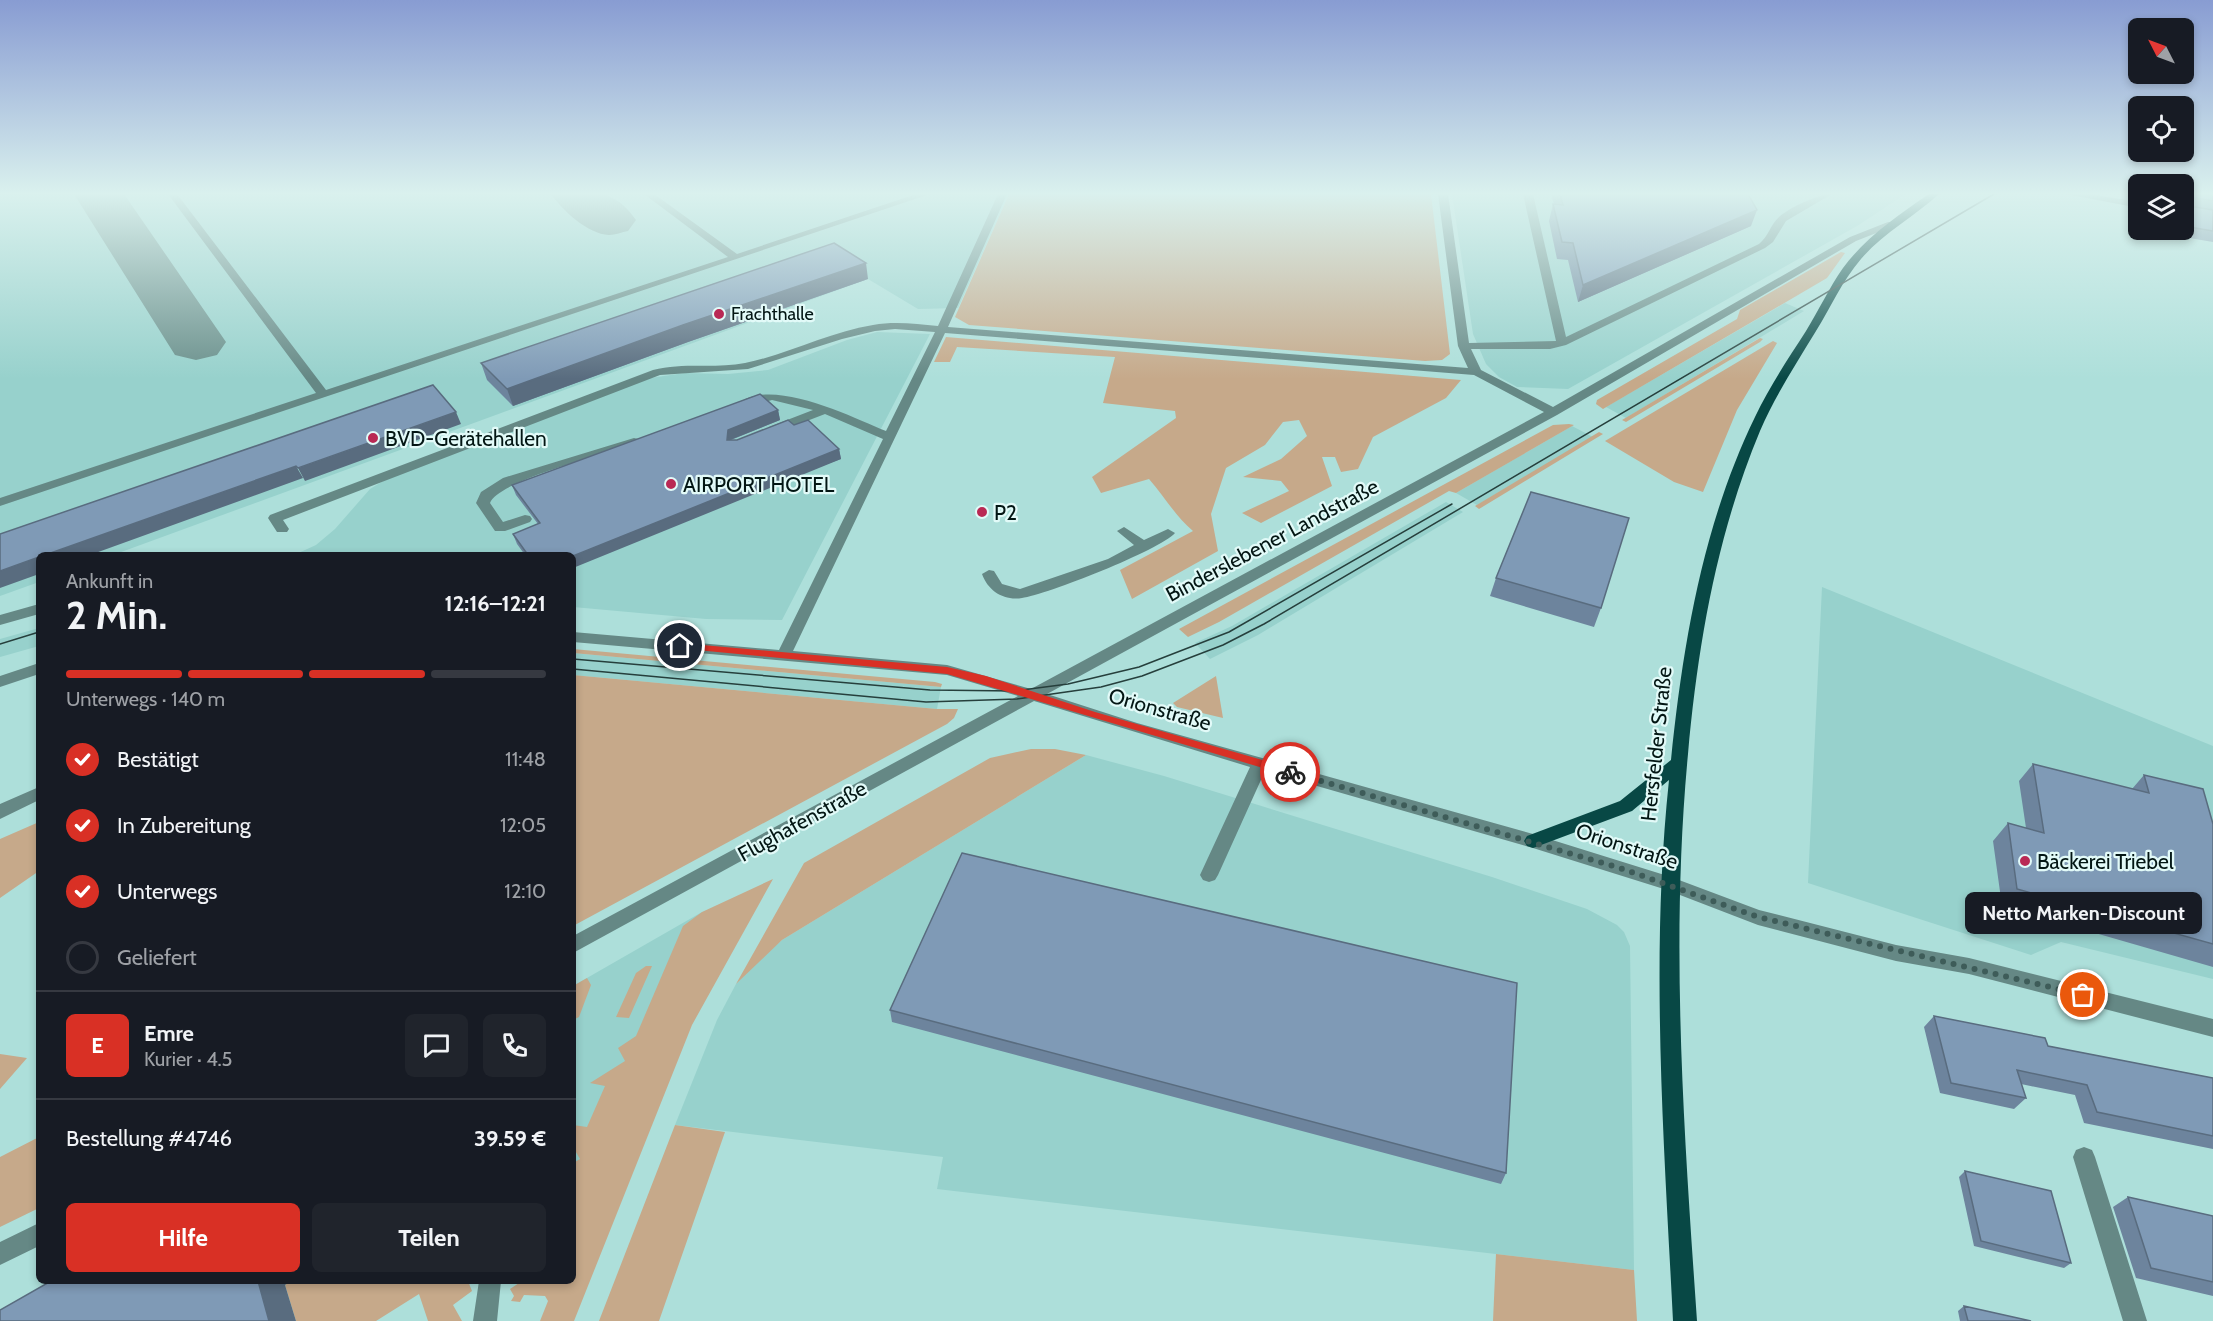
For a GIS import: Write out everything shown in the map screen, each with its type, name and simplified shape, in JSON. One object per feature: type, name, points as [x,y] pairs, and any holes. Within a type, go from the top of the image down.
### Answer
[{"type":"main road","name":"Hersfelder Straße","points":[[1685,1321],[1669,976],[1671,884],[1678,763],[1694,631],[1702,590],[1720,524],[1754,431],[1778,384],[1845,273],[1861,256]]},
{"type":"main road","points":[[1533,841],[1626,806],[1678,763]]},
{"type":"street","points":[[219,256],[323,394]]},
{"type":"street","points":[[733,256],[736,258]]},
{"type":"street","points":[[0,502],[743,256]]},
{"type":"street","points":[[784,655],[975,256]]},
{"type":"street","points":[[1452,256],[1464,346],[1476,372]]},
{"type":"street","points":[[1542,256],[1562,344]]},
{"type":"street","points":[[1464,346],[1562,344],[1744,256]]},
{"type":"street","name":"Binderslebener Landstraße","points":[[1030,695],[1553,412],[1824,256]]},
{"type":"street","points":[[282,529],[274,518],[657,372],[679,367],[746,367],[867,327],[894,326],[1476,372],[1553,412]]},
{"type":"street","points":[[728,410],[772,396],[825,410],[889,437]]},
{"type":"street","points":[[765,433],[825,410]]},
{"type":"street","points":[[525,519],[500,528],[483,503],[486,495],[508,481],[600,451],[643,440]]},
{"type":"street","points":[[1124,531],[1143,546]]},
{"type":"street","points":[[989,574],[991,582],[998,590],[1021,594],[1113,562],[1168,533]]},
{"type":"street","points":[[0,620],[36,610]]},
{"type":"street","points":[[576,637],[947,670],[1030,695]]},
{"type":"street","points":[[0,682],[36,669]]},
{"type":"street","name":"Orionstraße","points":[[1030,695],[1533,841],[1671,884],[1758,917],[1896,953],[1969,966],[2213,1028]]},
{"type":"street","name":"Flughafenstraße","points":[[576,943],[1030,695]]},
{"type":"street","points":[[1209,875],[1260,763]]},
{"type":"street","points":[[0,812],[36,794]]},
{"type":"street","points":[[2084,1157],[2135,1321]]},
{"type":"street","points":[[0,1254],[36,1236]]},
{"type":"street","points":[[485,1321],[490,1284]]},
{"type":"shaded area","points":[[0,256],[981,256],[958,308],[918,309],[868,279],[121,552],[36,552],[36,583],[0,596]]},
{"type":"shaded area","points":[[982,256],[1438,256],[1450,354],[1442,360],[1425,361],[969,325],[955,317]]},
{"type":"shaded area","points":[[1461,256],[1804,256],[1568,389],[1517,387],[1499,377],[1486,364],[1473,334]]},
{"type":"shaded area","points":[[1835,256],[1843,256],[1827,278],[1603,409],[1596,404],[1597,400],[1737,319],[1740,310]]},
{"type":"shaded area","points":[[1785,303],[1804,311],[1626,418],[1606,407]]},
{"type":"shaded area","points":[[877,332],[930,334],[782,620],[706,619],[576,607],[576,552],[301,552],[316,545],[335,529],[370,489],[393,475],[650,378],[685,373],[728,374],[768,370],[847,340]]},
{"type":"shaded area","points":[[946,337],[1461,380],[1446,398],[1373,437],[1358,469],[1341,472],[1335,457],[1322,457],[1332,486],[1261,523],[1242,513],[1289,491],[1281,481],[1243,477],[1281,459],[1307,436],[1299,420],[1283,422],[1265,445],[1226,468],[1211,514],[1218,551],[1132,599],[1120,570],[1193,531],[1149,479],[1101,493],[1092,477],[1176,418],[1175,411],[1103,403],[1115,357],[957,347],[950,362],[934,362]]},
{"type":"shaded area","points":[[1760,338],[1763,339],[1760,342],[1626,422],[1622,420]]},
{"type":"shaded area","points":[[1773,341],[1777,343],[1737,410],[1703,492],[1674,482],[1605,441]]},
{"type":"shaded area","points":[[1553,425],[1574,425],[1456,493],[1449,491],[1219,622],[1188,637],[1179,629]]},
{"type":"shaded area","points":[[1572,426],[1593,437],[1477,505],[1456,493]]},
{"type":"shaded area","points":[[1599,432],[1603,434],[1479,509],[1475,506]]},
{"type":"shaded area","points":[[1446,502],[1463,512],[1258,635],[1210,659],[1195,643],[1232,626]]},
{"type":"shaded area","points":[[1822,587],[2213,746],[2213,979],[2061,942],[2031,955],[1808,883]]},
{"type":"shaded area","points":[[36,629],[36,647],[0,657],[0,639]]},
{"type":"shaded area","points":[[576,649],[935,682],[942,684],[941,687],[576,653]]},
{"type":"shaded area","points":[[576,653],[941,687],[937,709],[576,675]]},
{"type":"shaded area","points":[[576,675],[937,709],[958,709],[954,718],[947,724],[576,924]]},
{"type":"shaded area","points":[[1216,676],[1223,718],[1177,707],[1173,703]]},
{"type":"shaded area","points":[[1031,749],[1055,749],[1086,755],[782,940],[736,984],[804,863],[990,758]]},
{"type":"shaded area","points":[[1086,755],[1164,776],[1492,877],[1587,909],[1617,925],[1624,932],[1630,946],[1634,1270],[937,1189],[943,1157],[675,1125],[717,1020],[736,984],[757,962],[782,940]]},
{"type":"shaded area","points":[[36,823],[36,873],[0,898],[0,839]]},
{"type":"shaded area","points":[[773,879],[692,1025],[574,1321],[540,1321],[548,1301],[545,1296],[524,1295],[520,1302],[511,1301],[514,1296],[510,1289],[518,1284],[576,1284],[576,1161],[580,1159],[576,1152],[576,1125],[587,1127],[605,1086],[590,1083],[625,1061],[618,1048],[636,1036],[683,926],[702,912]]},
{"type":"shaded area","points":[[702,912],[576,1230],[576,984]]},
{"type":"shaded area","points":[[646,966],[652,966],[629,1018],[616,1017],[636,973]]},
{"type":"shaded area","points":[[587,978],[591,985],[579,1017],[576,1018],[576,984]]},
{"type":"shaded area","points":[[0,1054],[27,1058],[0,1089]]},
{"type":"shaded area","points":[[675,1125],[725,1132],[659,1321],[599,1321]]},
{"type":"shaded area","points":[[36,1139],[36,1209],[0,1227],[0,1157]]},
{"type":"shaded area","points":[[1496,1254],[1634,1270],[1637,1321],[1493,1321]]},
{"type":"shaded area","points":[[469,1284],[472,1291],[453,1305],[462,1321],[428,1321],[419,1294],[376,1321],[296,1321],[285,1285]]},
{"type":"building","points":[[797,256],[854,256],[866,263],[683,325],[507,389],[481,363]]},
{"type":"building","points":[[1576,256],[1651,256],[1583,285]]},
{"type":"building","points":[[433,385],[456,412],[53,552],[36,552],[36,558],[0,571],[0,534]]},
{"type":"building","points":[[760,394],[778,410],[728,430],[727,440],[737,440],[788,420],[794,425],[808,420],[839,449],[576,555],[576,552],[526,552],[513,534],[540,523],[512,485]]},
{"type":"building","points":[[1531,492],[1629,518],[1601,608],[1496,578]]},
{"type":"building","points":[[2033,764],[2149,793],[2144,775],[2203,789],[2213,824],[2213,944],[2017,889],[2008,823],[2044,833]]},
{"type":"building","points":[[962,853],[1517,983],[1506,1173],[890,1010]]},
{"type":"building","points":[[1934,1016],[2045,1038],[2048,1046],[2213,1078],[2213,1136],[2097,1112],[2087,1085],[2017,1070],[2026,1098],[1951,1083]]},
{"type":"building","points":[[1965,1171],[2051,1191],[2071,1263],[1981,1241]]},
{"type":"building","points":[[2128,1197],[2213,1216],[2213,1282],[2151,1268]]},
{"type":"building","points":[[46,1284],[259,1284],[269,1321],[0,1321],[0,1310]]},
{"type":"building","points":[[1964,1306],[2031,1321],[1968,1321]]},
{"type":"taxiway","points":[[139,256],[196,342]]},
{"type":"tram line","points":[[576,669],[926,702],[1017,699],[1101,687],[1142,676],[1223,645],[1264,624],[1889,256]]},
{"type":"tram line","points":[[576,659],[930,690],[1015,691],[1068,684],[1139,667],[1229,632],[1452,504]]},
{"type":"tram line","points":[[0,644],[36,633]]},
{"type":"way so far","points":[[1290,772],[1533,841],[1671,884],[1758,917],[1896,953],[1969,966],[2083,995]]},
{"type":"place","name":"Frachthalle","points":[[719,314]]},
{"type":"place","name":"BVD-Gerätehallen","points":[[373,438]]},
{"type":"place","name":"AIRPORT HOTEL","points":[[671,484]]},
{"type":"place","name":"P2","points":[[982,512]]},
{"type":"place","name":"Bäckerei Triebel","points":[[2025,861]]},
{"type":"place","name":"Netto Marken-Discount","points":[[2083,995]]},
{"type":"route","points":[[680,646],[947,670],[1092,715],[1290,772]]}]
